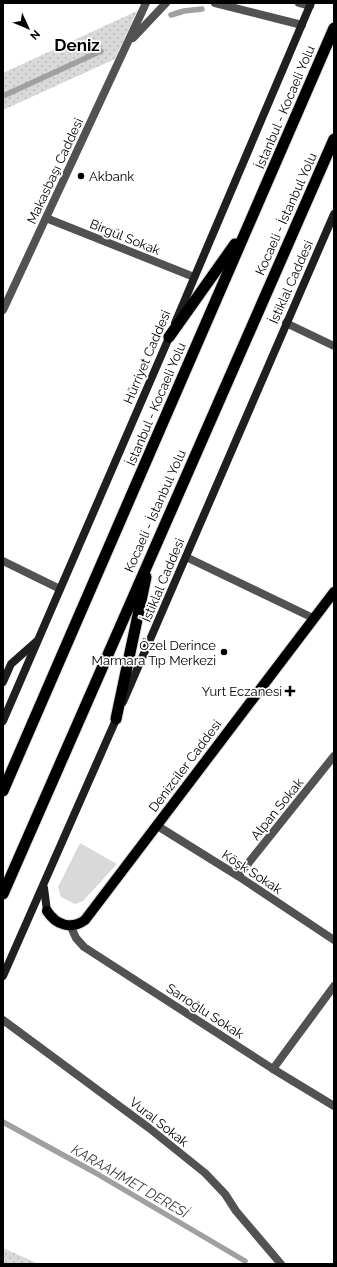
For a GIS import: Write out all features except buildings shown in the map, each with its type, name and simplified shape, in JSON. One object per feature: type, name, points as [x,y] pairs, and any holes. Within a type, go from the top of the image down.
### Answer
[{"type":"highway","name":"İstanbul - Kocaeli Yolu","points":[[3,791],[334,28]]},
{"type":"highway","name":"Kocaeli - İstanbul Yolu","points":[[3,894],[334,139]]},
{"type":"highway","points":[[169,337],[249,226]]},
{"type":"highway","points":[[116,719],[151,555]]},
{"type":"main road","name":"Hürriyet Caddesi","points":[[3,720],[169,337],[310,4]]},
{"type":"main road","name":"İstiklal Caddesi","points":[[3,976],[116,719],[334,214]]},
{"type":"main road","name":"Denizciler Caddesi","points":[[71,927],[78,925],[85,920],[334,592]]},
{"type":"main road","points":[[3,682],[11,664],[39,639]]},
{"type":"main road","points":[[44,884],[44,895],[47,911],[56,920],[71,927]]},
{"type":"street","name":"Makasbaşı Caddesi","points":[[3,310],[129,43],[146,3]]},
{"type":"street","name":"Makasbaşı Caddesi","points":[[129,43],[166,3]]},
{"type":"street","points":[[215,3],[302,24]]},
{"type":"street","points":[[299,3],[310,4]]},
{"type":"street","name":"Birgül Sokak","points":[[46,218],[194,277]]},
{"type":"street","points":[[286,323],[334,346]]},
{"type":"street","points":[[186,557],[313,618]]},
{"type":"street","points":[[3,561],[60,589]]},
{"type":"street","name":"Alpan Sokak","points":[[238,876],[334,756]]},
{"type":"street","name":"Köşk Sokak","points":[[156,825],[238,876],[334,940]]},
{"type":"street","name":"Sarıoğlu Sokak","points":[[71,927],[76,938],[84,947],[273,1070],[334,1106]]},
{"type":"street","points":[[273,1070],[334,986]]},
{"type":"street","name":"Vural Sokak","points":[[3,1020],[149,1128],[205,1174],[225,1194],[236,1211],[281,1264]]},
{"type":"shaded area","points":[[137,11],[115,59],[3,110],[3,73]]},
{"type":"shaded area","points":[[80,843],[117,864],[83,901],[75,904],[61,897],[58,887]]},
{"type":"shaded area","points":[[3,1248],[39,1264],[3,1264]]},
{"type":"waterway","points":[[171,15],[184,11],[202,9]]},
{"type":"waterway","points":[[3,96],[101,51]]},
{"type":"waterway","name":"KARAAHMET DERESİ","points":[[3,1122],[94,1172],[245,1261]]},
{"type":"place","name":"Akbank","points":[[81,176]]},
{"type":"place","name":"Özel Derince Marmara Tıp Merkezi","points":[[224,652]]},
{"type":"place","name":"Yurt Eczanesi","points":[[290,691]]},
{"type":"district","name":"Deniz","points":[[77,45]]}]
